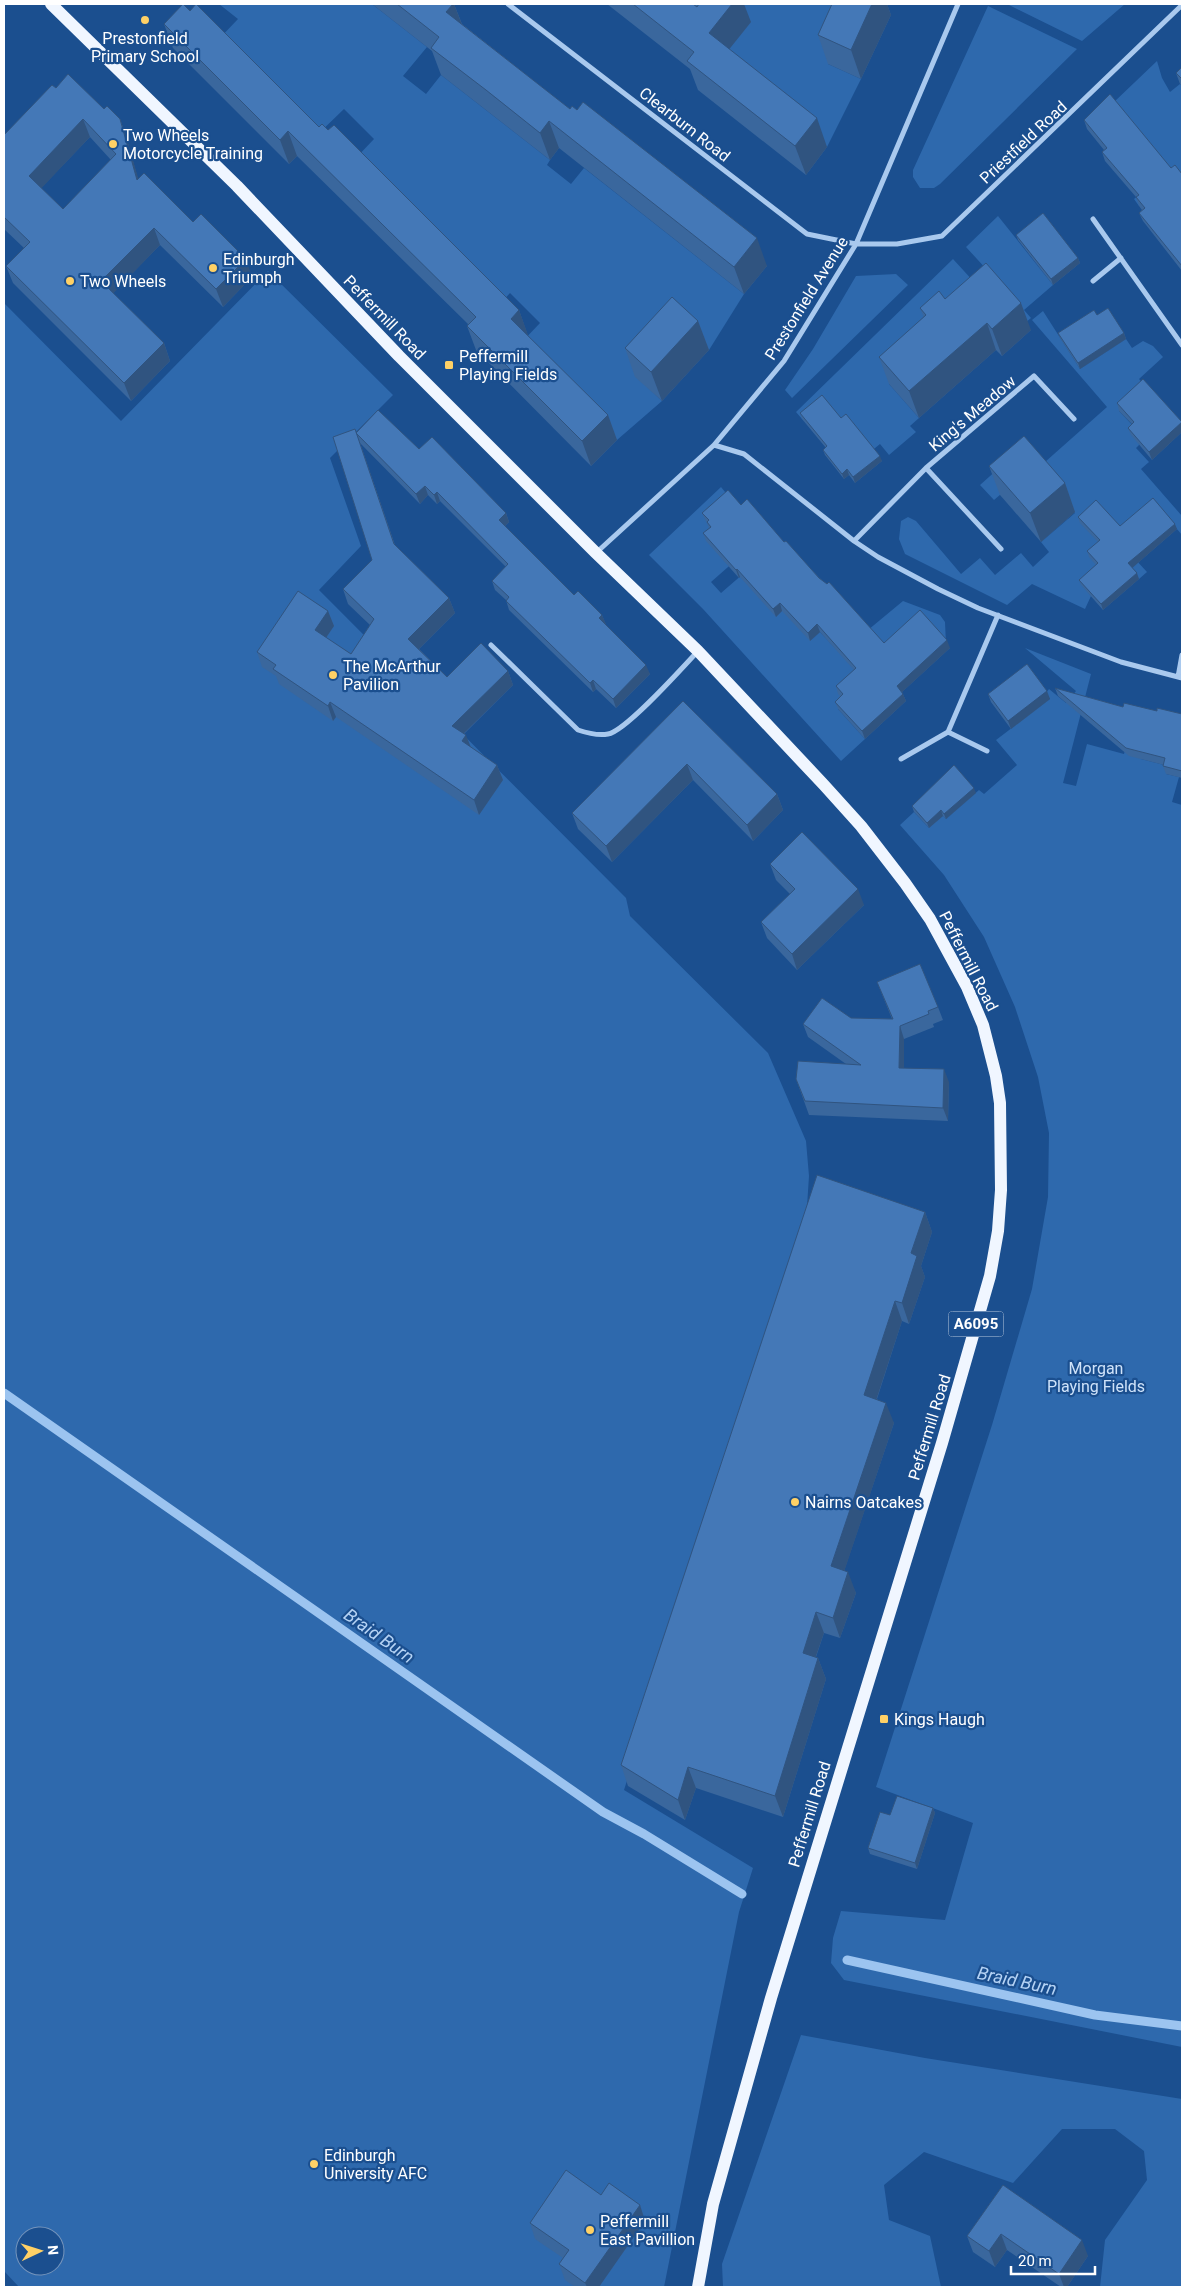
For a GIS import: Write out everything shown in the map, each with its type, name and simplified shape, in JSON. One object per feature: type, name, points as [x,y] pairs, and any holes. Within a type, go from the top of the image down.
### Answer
[{"type":"main road","name":"Peffermill Road","points":[[51,4],[243,192],[399,356],[596,553],[698,651],[861,826],[905,883],[951,954],[983,1025],[996,1076],[1000,1103],[1001,1190],[998,1230],[990,1276],[942,1443],[771,1998],[714,2204],[698,2287]]},
{"type":"street","name":"Clearburn Road","points":[[508,4],[807,234],[856,244]]},
{"type":"street","name":"Prestonfield Avenue","points":[[596,553],[714,445],[784,360],[856,244],[958,4]]},
{"type":"street","name":"Priestfield Road","points":[[856,244],[897,244],[942,236],[1182,5]]},
{"type":"street","points":[[1093,219],[1182,345]]},
{"type":"street","points":[[1093,281],[1121,258]]},
{"type":"street","name":"King's Meadow","points":[[854,542],[926,468],[1034,376],[1074,419]]},
{"type":"street","points":[[714,445],[744,454],[854,542],[922,582],[998,615],[1121,662],[1180,677],[1182,655]]},
{"type":"street","name":"King's Meadow","points":[[926,468],[1001,549]]},
{"type":"street","points":[[901,759],[948,732],[998,615]]},
{"type":"street","points":[[491,645],[578,730],[592,734],[609,734],[625,724],[698,651]]},
{"type":"street","points":[[948,732],[987,751]]},
{"type":"green space","points":[[219,4],[372,4],[427,47],[403,76],[426,94],[441,75],[550,160],[547,165],[571,184],[584,168],[744,294],[709,350],[682,326],[636,376],[662,401],[617,440],[520,344],[540,323],[510,293],[499,305],[354,160],[374,139],[344,109],[314,138],[217,41],[238,19]]},
{"type":"green space","points":[[666,4],[855,4],[828,64],[861,79],[827,147],[719,62],[707,36]]},
{"type":"green space","points":[[1007,4],[1125,4],[1082,41]]},
{"type":"green space","points":[[988,6],[1077,49],[940,184],[934,188],[920,188],[913,177],[913,170]]},
{"type":"green space","points":[[1157,61],[1162,78],[1170,92],[1180,84],[1182,86],[1182,179],[1139,206],[1134,199],[1140,194],[1113,103]]},
{"type":"green space","points":[[998,216],[1053,285],[1024,310],[1031,318],[1025,323],[889,384],[919,418],[910,426],[916,432],[889,455],[880,444],[869,453],[802,419],[796,412],[953,259],[975,283],[988,271],[966,247]]},
{"type":"green space","points":[[268,271],[393,395],[330,458],[361,546],[319,590],[626,898],[630,916],[768,1053],[806,1141],[809,1176],[806,1222],[624,1790],[753,1868],[739,1912],[664,2287],[19,2287],[4,2271],[4,303],[121,421]]},
{"type":"green space","points":[[896,274],[908,285],[792,398],[785,390],[813,349],[856,276]]},
{"type":"green space","points":[[1043,311],[1080,369],[1126,339],[1132,348],[1143,341],[1153,346],[1163,357],[1139,379],[1146,387],[1119,411],[1137,430],[1139,445],[1136,448],[1149,462],[1141,469],[1182,516],[1182,535],[1155,503],[1123,531],[1109,531],[1147,572],[1139,579],[1117,554],[1082,585],[1091,596],[1085,609],[1032,584],[1007,605],[905,554],[899,539],[901,521],[908,517],[916,521],[961,574],[980,558],[995,575],[1021,553],[1033,567],[1049,552],[1041,542],[1075,513],[1035,465],[994,500],[980,485],[1027,443],[1045,462],[1107,407],[1032,320]]},
{"type":"green space","points":[[721,487],[730,498],[712,528],[736,560],[711,582],[721,593],[781,541],[776,616],[816,580],[811,640],[820,632],[835,648],[868,630],[903,601],[940,615],[945,622],[946,644],[868,667],[846,702],[838,709],[865,739],[841,761],[703,609],[649,555]]},
{"type":"green space","name":"Morgan Playing Fields","points":[[1025,648],[1091,674],[1063,783],[1076,786],[1087,744],[1124,754],[1135,713],[1149,725],[1141,759],[1168,766],[1166,774],[1179,777],[1172,802],[1182,805],[1182,2047],[844,1980],[831,1963],[833,1938],[841,1911],[945,1920],[973,1823],[876,1787],[992,1425],[1032,1289],[1048,1197],[1049,1133],[1038,1077],[1015,1007],[984,937],[944,875],[900,825],[914,812],[929,828],[928,799],[946,819],[979,790],[984,794],[1017,765],[996,740],[1050,699],[1046,693],[1049,689],[1066,703],[1076,691]]},
{"type":"green space","points":[[801,2035],[925,2058],[1182,2099],[1182,2287],[1100,2287],[1105,2240],[1147,2180],[1144,2151],[1115,2129],[1062,2129],[1013,2183],[924,2152],[884,2185],[889,2220],[930,2236],[941,2287],[723,2287],[722,2264]]},
{"type":"building","points":[[183,4],[190,11],[196,4],[319,127],[322,124],[328,130],[334,125],[519,310],[511,319],[608,415],[582,441],[467,326],[476,317],[288,131],[280,140],[164,24]]},
{"type":"building","points":[[397,4],[453,4],[446,12],[570,109],[572,106],[577,110],[583,102],[757,238],[734,267],[549,121],[540,133],[431,48],[439,37]]},
{"type":"building","points":[[633,4],[693,4],[697,7],[699,4],[732,4],[709,33],[817,118],[795,146],[687,61],[694,52]]},
{"type":"building","points":[[832,4],[872,4],[851,50],[818,35]]},
{"type":"building","points":[[1182,67],[1182,79],[1176,73]]},
{"type":"building","points":[[68,74],[104,109],[107,106],[120,119],[137,180],[144,173],[193,222],[201,214],[246,259],[216,289],[154,228],[101,281],[164,343],[124,383],[6,266],[30,242],[4,217],[4,135],[52,85],[56,88]],"holes":[[[83,119],[116,154],[63,209],[29,176]]]},
{"type":"building","points":[[1110,94],[1171,168],[1175,165],[1182,174],[1182,266],[1139,213],[1145,208],[1136,197],[1139,195],[1102,152],[1107,148],[1084,120]]},
{"type":"building","points":[[1043,213],[1078,258],[1051,279],[1016,235]]},
{"type":"building","points":[[986,263],[1021,303],[992,329],[987,323],[909,391],[879,357],[926,315],[920,308],[939,291],[945,299]]},
{"type":"building","points":[[672,297],[698,321],[651,372],[625,348]]},
{"type":"building","points":[[1108,308],[1124,333],[1078,363],[1058,333],[1094,310],[1097,315]]},
{"type":"building","points":[[1143,379],[1182,422],[1149,452],[1128,428],[1134,422],[1117,403]]},
{"type":"building","points":[[822,395],[841,418],[846,414],[880,456],[853,477],[847,469],[842,474],[823,450],[827,446],[800,413]]},
{"type":"building","points":[[378,410],[419,449],[432,437],[506,513],[499,520],[574,595],[578,591],[602,615],[599,618],[646,665],[613,699],[593,680],[590,683],[506,601],[509,597],[492,581],[508,564],[437,492],[434,495],[425,486],[416,494],[356,433]]},
{"type":"building","points":[[355,429],[394,544],[449,598],[408,639],[447,677],[481,643],[508,671],[452,726],[466,735],[462,741],[497,765],[474,800],[330,702],[328,706],[273,669],[276,665],[257,652],[298,591],[328,611],[315,630],[351,654],[374,619],[343,589],[372,560],[333,437]]},
{"type":"building","points":[[1024,436],[1065,483],[1030,513],[989,466]]},
{"type":"building","points":[[728,490],[741,505],[747,499],[784,542],[786,541],[819,578],[827,584],[829,582],[884,643],[920,610],[947,640],[897,686],[903,694],[862,731],[835,702],[843,694],[836,686],[856,668],[817,624],[808,633],[780,603],[773,609],[703,533],[711,527],[707,522],[709,520],[702,513]]},
{"type":"building","points":[[1153,498],[1175,524],[1128,563],[1137,573],[1101,604],[1079,580],[1098,563],[1087,551],[1100,540],[1078,517],[1096,500],[1120,526]]},
{"type":"building","points":[[1027,664],[1047,691],[1008,721],[988,694]]},
{"type":"building","points":[[1055,688],[1123,707],[1124,703],[1157,711],[1157,708],[1182,714],[1182,771],[1163,766],[1165,758],[1126,748]]},
{"type":"building","points":[[683,701],[777,794],[747,825],[687,764],[606,846],[572,813]]},
{"type":"building","points":[[954,765],[974,788],[944,814],[941,810],[927,823],[912,806]]},
{"type":"building","points":[[802,832],[858,889],[792,954],[761,922],[795,889],[770,864]]},
{"type":"building","points":[[920,964],[938,1007],[928,1011],[929,1014],[900,1026],[899,1068],[944,1069],[943,1108],[805,1101],[796,1079],[798,1061],[861,1065],[803,1024],[822,998],[851,1018],[893,1019],[877,982]]},
{"type":"building","name":"Nairns Oatcakes","points":[[817,1175],[925,1212],[911,1253],[917,1256],[902,1303],[895,1301],[864,1395],[886,1403],[831,1566],[848,1572],[833,1618],[816,1612],[803,1653],[818,1658],[775,1796],[688,1767],[678,1800],[621,1765]]},
{"type":"building","points":[[897,1796],[933,1808],[915,1863],[868,1848],[880,1812],[890,1815]]},
{"type":"building","name":"Peffermill East Pavillion","points":[[566,2170],[601,2195],[609,2183],[640,2205],[585,2283],[559,2264],[569,2250],[530,2223]]},
{"type":"building","points":[[1003,2185],[1082,2240],[1059,2274],[1001,2234],[989,2251],[967,2236]]},
{"type":"waterway","name":"Braid Burn","points":[[4,1393],[603,1812],[644,1834],[742,1894]]},
{"type":"waterway","name":"Braid Burn","points":[[847,1960],[1095,2015],[1182,2026]]},
{"type":"place","name":"Prestonfield Primary School","points":[[145,20]]},
{"type":"place","name":"Two Wheels Motorcycle Training","points":[[113,144]]},
{"type":"place","name":"Edinburgh Triumph","points":[[213,268]]},
{"type":"place","name":"Two Wheels","points":[[70,281]]},
{"type":"place","name":"Peffermill Playing Fields","points":[[449,365]]},
{"type":"place","name":"The McArthur Pavilion","points":[[333,675]]},
{"type":"place","name":"Nairns Oatcakes","points":[[795,1502]]},
{"type":"place","name":"Kings Haugh","points":[[884,1719]]},
{"type":"place","name":"Edinburgh University AFC","points":[[314,2164]]},
{"type":"place","name":"Peffermill East Pavillion","points":[[590,2230]]}]
